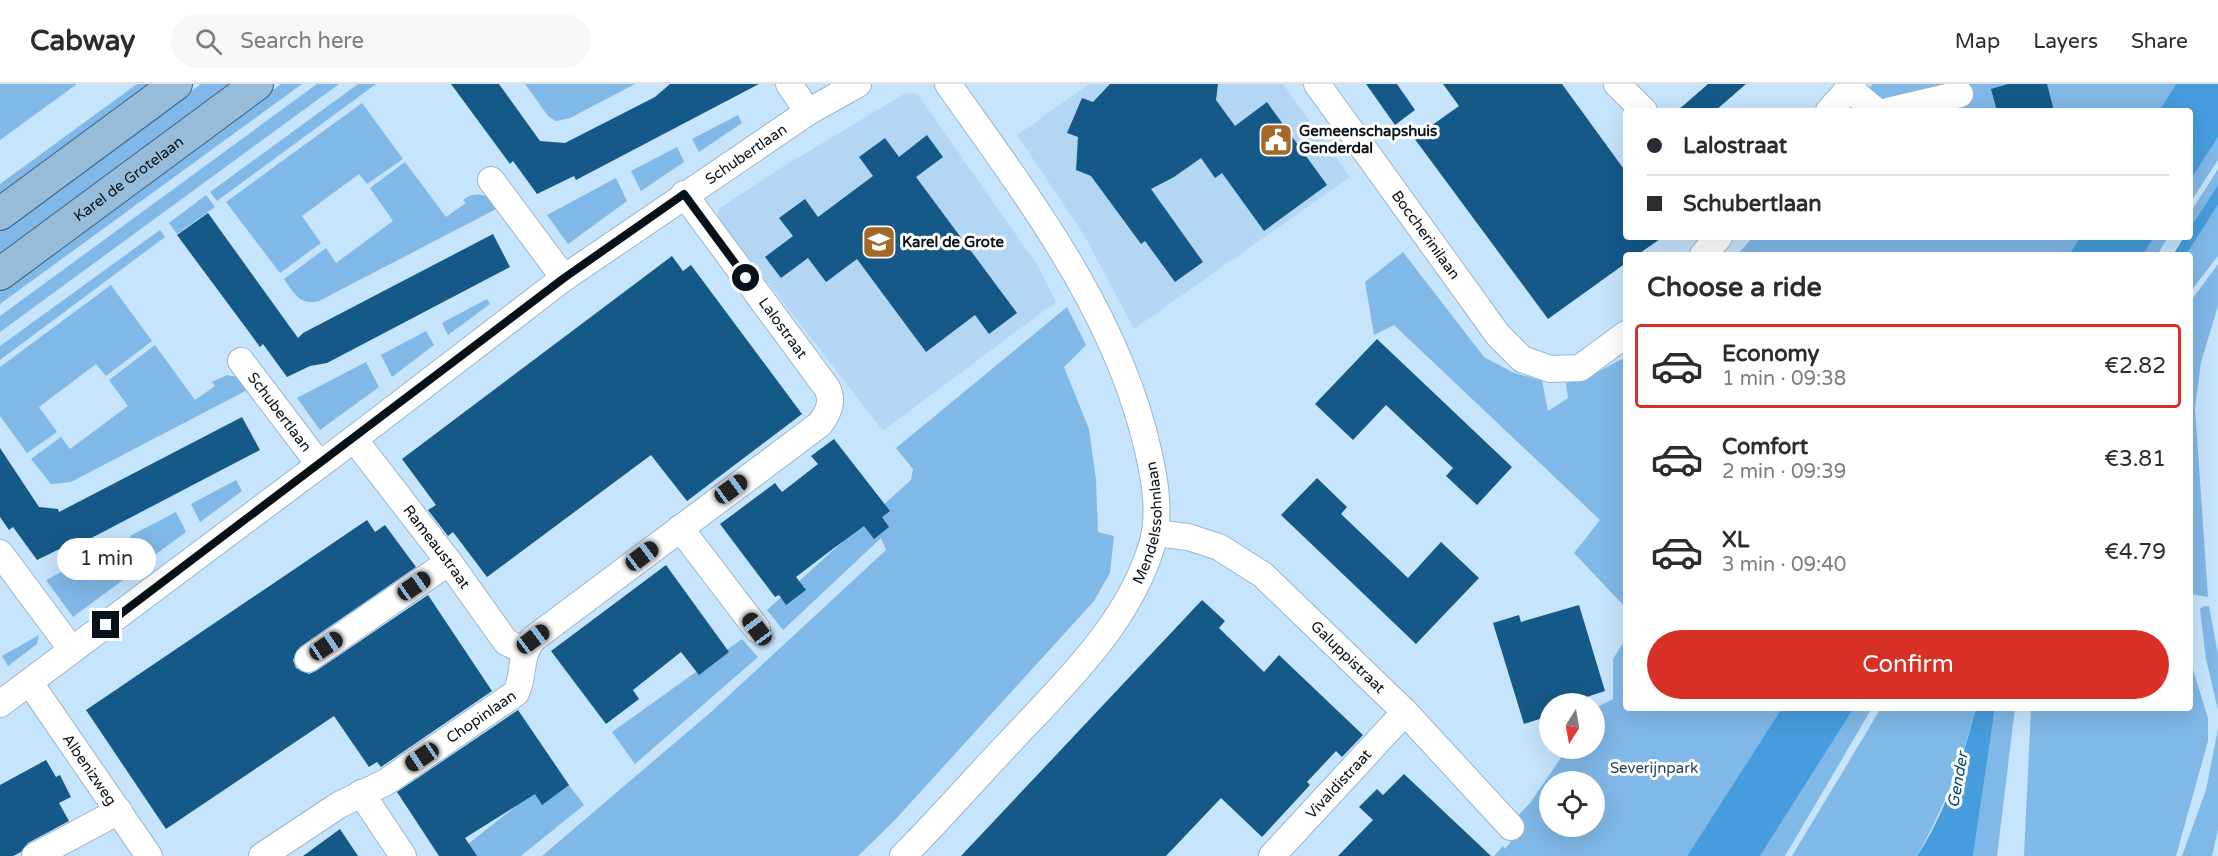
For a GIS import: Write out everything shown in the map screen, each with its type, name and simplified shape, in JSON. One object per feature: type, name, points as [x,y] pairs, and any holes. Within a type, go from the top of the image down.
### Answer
[{"type":"main road","points":[[0,214],[176,84]]},
{"type":"main road","name":"Karel de Grotelaan","points":[[0,274],[257,84]]},
{"type":"street","points":[[789,84],[808,112]]},
{"type":"street","name":"Schubertlaan","points":[[0,704],[354,439],[564,278],[684,194],[808,112],[858,84]]},
{"type":"street","name":"Mendelssohnlaan","points":[[917,851],[1095,647],[1134,589],[1155,533],[1157,505],[1153,475],[1138,410],[1122,366],[1086,293],[1051,234],[948,84]]},
{"type":"street","name":"Boccherinilaan","points":[[1317,84],[1498,335],[1522,359],[1550,369],[1580,368],[1623,336]]},
{"type":"street","points":[[1617,84],[1641,108]]},
{"type":"street","points":[[1832,108],[1851,86],[1873,108]]},
{"type":"street","points":[[1901,108],[1960,94]]},
{"type":"street","points":[[491,180],[564,278]]},
{"type":"street","name":"Lalostraat","points":[[680,528],[820,424],[831,399],[827,388],[684,194]]},
{"type":"street","points":[[1706,252],[1716,240]]},
{"type":"street","name":"Schubertlaan","points":[[241,361],[319,464]]},
{"type":"street","name":"Rameaustraat","points":[[354,439],[449,562],[506,642],[524,651]]},
{"type":"street","points":[[524,651],[533,639],[680,528],[757,629]]},
{"type":"street","name":"Galuppistraat","points":[[1155,533],[1188,537],[1219,547],[1263,575],[1405,712],[1511,827]]},
{"type":"street","points":[[0,554],[72,650]]},
{"type":"street","points":[[308,659],[449,562]]},
{"type":"street","name":"Chopinlaan","points":[[262,856],[339,805],[386,782],[516,693],[521,682],[524,651]]},
{"type":"street","name":"Albenizweg","points":[[30,683],[149,856]]},
{"type":"street","name":"Vivaldistraat","points":[[1272,856],[1405,712]]},
{"type":"street","points":[[361,793],[403,856]]},
{"type":"street","points":[[35,856],[118,811]]},
{"type":"shaded area","points":[[1089,84],[1283,84],[1350,177],[1134,329],[1084,235],[1017,135]]},
{"type":"shaded area","name":"Karel de Grote","points":[[904,94],[918,95],[1038,266],[1056,302],[883,431],[718,218],[717,213],[720,208],[781,168]]},
{"type":"green space","points":[[0,84],[77,84],[0,140]]},
{"type":"green space","points":[[137,84],[156,84],[0,198],[0,184]]},
{"type":"green space","points":[[201,84],[237,84],[0,258],[0,231]]},
{"type":"green space","points":[[281,84],[302,84],[0,304],[0,290]]},
{"type":"green space","points":[[317,84],[339,84],[0,332],[0,316]]},
{"type":"green space","points":[[358,84],[376,84],[217,201],[210,192]]},
{"type":"green space","points":[[525,84],[635,84],[570,118],[556,121],[548,116]]},
{"type":"green space","points":[[1873,84],[2176,84],[2161,108],[1849,108]]},
{"type":"green space","points":[[362,103],[403,159],[367,184],[359,174],[302,216],[321,243],[280,273],[226,202]]},
{"type":"green space","points":[[738,115],[742,123],[699,152],[692,139]]},
{"type":"green space","points":[[2218,137],[2218,160],[2193,198],[2193,176]]},
{"type":"green space","points":[[677,147],[684,162],[641,191],[631,171]]},
{"type":"green space","points":[[405,162],[446,217],[466,203],[463,200],[478,194],[493,199],[502,206],[319,301],[307,302],[298,297],[284,279],[326,248],[336,263],[393,221],[370,188]]},
{"type":"green space","points":[[2218,169],[2218,185],[2193,223],[2193,208]]},
{"type":"green space","points":[[616,178],[627,201],[568,244],[547,215]]},
{"type":"green space","points":[[206,195],[215,207],[177,234],[169,223]]},
{"type":"green space","points":[[2218,205],[2218,256],[2193,288],[2193,252],[2188,252]]},
{"type":"green space","points":[[160,230],[165,237],[0,360],[0,346]]},
{"type":"green space","points":[[1750,240],[2078,240],[2071,252],[1740,252]]},
{"type":"green space","points":[[2152,240],[2166,240],[2159,252],[2145,252]]},
{"type":"green space","points":[[1403,252],[1484,357],[1512,372],[1542,381],[1548,411],[1568,398],[1566,383],[1590,376],[1623,359],[1623,605],[1574,553],[1600,520],[1394,325],[1374,335],[1365,282]]},
{"type":"green space","points":[[2218,264],[2218,306],[2201,362],[2195,408],[2208,597],[2193,594],[2193,298]]},
{"type":"green space","points":[[111,285],[152,341],[106,376],[96,364],[39,407],[57,432],[27,453],[0,416],[0,367]]},
{"type":"green space","points":[[487,299],[490,304],[448,335],[442,323]]},
{"type":"green space","points":[[1067,307],[1086,345],[1064,367],[1089,429],[1096,480],[1098,532],[1114,536],[1110,573],[1094,601],[894,821],[858,856],[542,856],[711,712],[886,550],[881,538],[783,630],[767,610],[911,480],[913,469],[896,448]]},
{"type":"green space","points":[[426,331],[434,345],[392,377],[381,355]]},
{"type":"green space","points":[[155,345],[195,400],[215,386],[212,382],[227,375],[242,378],[251,388],[71,482],[51,484],[31,459],[61,437],[70,449],[128,406],[109,380]]},
{"type":"green space","points":[[366,362],[379,387],[320,430],[297,398]]},
{"type":"green space","points":[[236,480],[242,491],[200,522],[191,504]]},
{"type":"green space","points":[[176,512],[186,532],[144,563],[130,536]]},
{"type":"green space","points":[[115,544],[131,574],[73,617],[46,580]]},
{"type":"green space","points":[[2209,606],[2218,654],[2218,710],[2206,659],[2200,609]]},
{"type":"green space","points":[[39,635],[37,644],[8,666],[2,656]]},
{"type":"green space","points":[[742,639],[758,657],[635,764],[612,732]]},
{"type":"green space","name":"Severijnpark","points":[[1623,643],[1623,711],[1780,711],[1687,856],[1494,856],[1503,846],[1505,849],[1524,825],[1516,818],[1539,790],[1539,837],[1605,837],[1605,771],[1552,771],[1560,759],[1605,759],[1605,703],[1613,699],[1613,659]]},
{"type":"green space","points":[[2193,670],[2208,718],[2208,741],[2176,856],[2024,856],[2031,711],[2193,711]]},
{"type":"green space","points":[[1852,711],[1870,711],[1785,856],[1760,856]]},
{"type":"green space","points":[[1879,711],[1975,711],[1952,782],[1917,856],[1792,856]]},
{"type":"green space","points":[[1995,711],[2015,711],[1997,856],[1973,856]]},
{"type":"green space","points":[[2218,729],[2218,830],[2212,856],[2182,856],[2206,790]]},
{"type":"green space","points":[[559,772],[584,805],[521,856],[453,856]]},
{"type":"water","points":[[2176,84],[2218,84],[2218,137],[2193,176],[2193,108],[2161,108]]},
{"type":"water","points":[[2218,185],[2218,205],[2188,252],[2175,252],[2182,240],[2193,240],[2193,223]]},
{"type":"water","points":[[2078,240],[2152,240],[2145,252],[2071,252]]},
{"type":"water","points":[[1780,711],[1852,711],[1760,856],[1687,856]]},
{"type":"water","name":"Gender","points":[[1975,711],[1995,711],[1973,856],[1917,856],[1945,803]]},
{"type":"building","points":[[451,84],[499,84],[540,141],[565,143],[655,97],[670,84],[759,84],[576,180],[574,176],[537,194],[513,161],[510,164]]},
{"type":"building","points":[[1110,84],[1218,84],[1216,100],[1235,126],[1267,102],[1327,185],[1264,231],[1222,173],[1215,178],[1201,158],[1174,177],[1151,189],[1203,262],[1175,282],[1145,241],[1141,244],[1091,176],[1076,170],[1078,137],[1067,133],[1082,98],[1093,102]]},
{"type":"building","points":[[1366,84],[1397,84],[1415,110],[1395,125]]},
{"type":"building","points":[[1443,84],[1562,84],[1623,168],[1623,240],[1659,240],[1641,252],[1623,252],[1623,265],[1548,319],[1414,138],[1459,106]]},
{"type":"building","points":[[1708,84],[1746,84],[1718,108],[1680,108]]},
{"type":"building","points":[[2008,84],[2047,84],[2053,108],[1996,108],[1991,89]]},
{"type":"building","points":[[927,135],[943,157],[916,177],[1017,313],[989,334],[975,315],[926,352],[857,259],[826,282],[808,258],[781,278],[765,257],[793,236],[779,218],[805,199],[818,217],[873,176],[859,157],[885,138],[899,157]]},
{"type":"building","points":[[208,213],[298,338],[303,333],[493,234],[510,267],[327,363],[310,366],[287,377],[263,344],[260,347],[177,235]]},
{"type":"building","points":[[672,256],[683,271],[691,265],[802,414],[687,501],[651,455],[487,577],[453,532],[448,536],[428,510],[436,505],[402,459]]},
{"type":"building","points":[[1377,339],[1512,467],[1477,505],[1446,476],[1453,468],[1386,405],[1353,440],[1315,404]]},
{"type":"building","points":[[242,417],[260,450],[76,546],[74,542],[37,560],[13,527],[9,530],[0,517],[0,448],[39,507],[58,509],[59,512]]},
{"type":"building","points":[[834,439],[890,511],[882,517],[889,527],[874,539],[864,526],[830,551],[796,577],[806,590],[786,605],[779,595],[775,597],[720,524],[775,483],[782,492],[818,464],[811,456]]},
{"type":"building","points":[[1317,478],[1347,507],[1341,514],[1408,578],[1441,542],[1479,578],[1416,644],[1281,515]]},
{"type":"building","points":[[367,520],[375,532],[385,525],[416,567],[300,647],[293,660],[296,668],[309,674],[316,671],[428,595],[492,691],[381,767],[377,762],[369,767],[334,716],[166,829],[86,710]]},
{"type":"building","points":[[666,565],[729,652],[699,675],[681,652],[633,690],[639,699],[606,724],[551,651]]},
{"type":"building","points":[[1202,600],[1225,621],[1219,628],[1264,672],[1279,655],[1363,735],[1342,757],[1336,751],[1307,782],[1310,785],[1262,837],[1221,798],[1166,856],[961,856]]},
{"type":"building","points":[[1579,605],[1605,691],[1599,693],[1539,693],[1539,719],[1524,724],[1493,623],[1519,615],[1521,622]]},
{"type":"building","points":[[518,710],[569,785],[542,805],[535,794],[465,838],[477,856],[439,856],[397,792]]},
{"type":"building","points":[[46,760],[56,777],[60,775],[71,797],[59,803],[69,821],[28,843],[21,852],[13,856],[0,856],[0,785]]},
{"type":"building","points":[[1404,774],[1491,856],[1338,856],[1373,820],[1359,807],[1377,789],[1383,795]]},
{"type":"building","points":[[340,829],[358,856],[303,856]]},
{"type":"place","name":"Gemeenschapshuis Genderdal","points":[[1276,140]]},
{"type":"place","name":"Karel de Grote","points":[[879,242]]},
{"type":"route","points":[[106,625],[564,278],[684,194],[746,278]]}]
